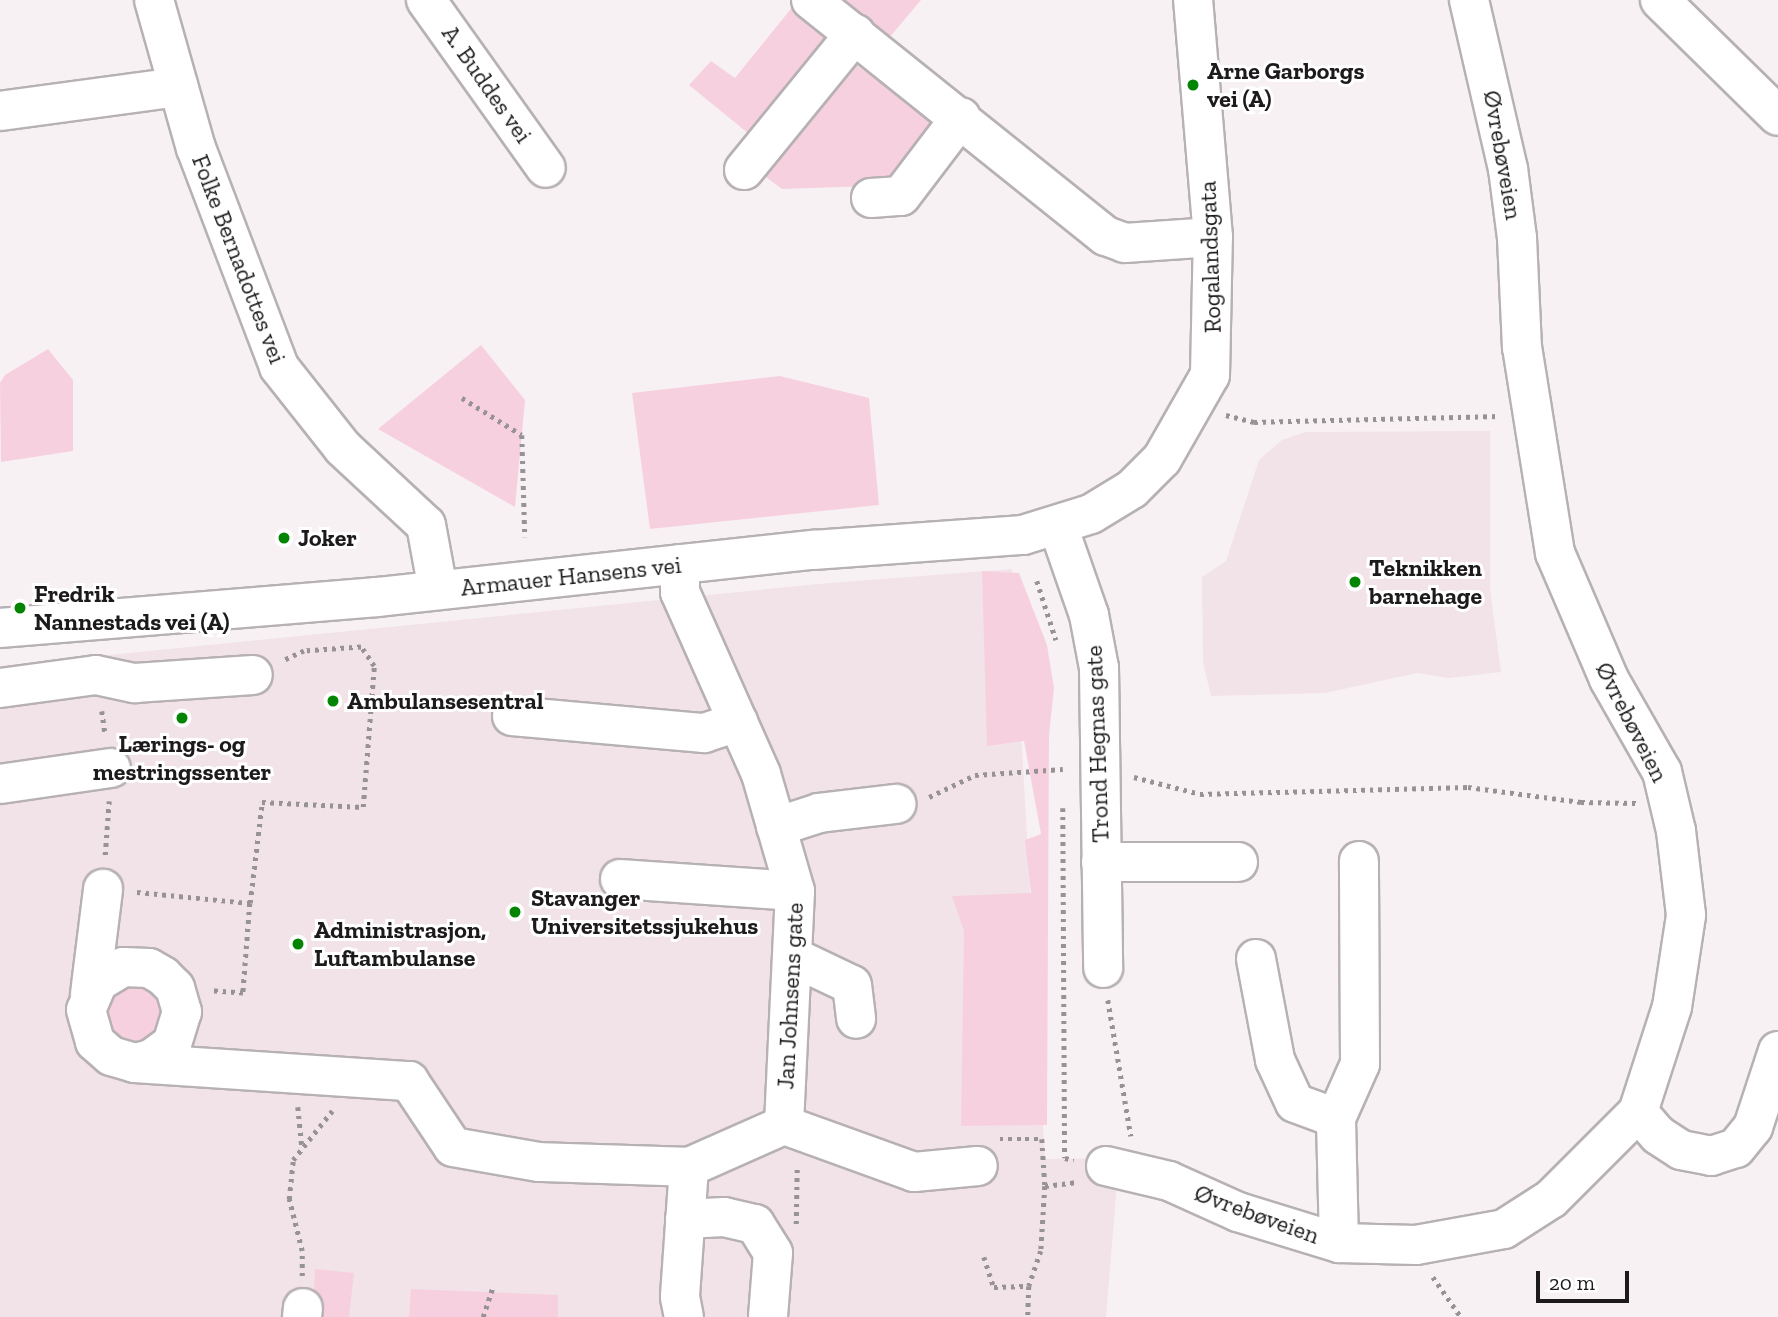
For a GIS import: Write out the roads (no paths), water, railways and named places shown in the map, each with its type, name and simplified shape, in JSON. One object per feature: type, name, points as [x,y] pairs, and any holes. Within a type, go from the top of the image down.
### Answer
[{"type":"street","name":"Folke Bernadottes vei","points":[[154,0],[178,87],[244,283],[279,367],[343,448],[426,525],[438,590]]},
{"type":"street","name":"A. Buddes vei","points":[[426,0],[546,168]]},
{"type":"street","points":[[811,0],[961,117],[1106,236],[1125,243],[1213,236]]},
{"type":"street","name":"Rogalandsgata","points":[[1132,489],[1162,459],[1210,376],[1213,236],[1193,0]]},
{"type":"street","name":"Øvrebøveien","points":[[1122,1170],[1169,1181],[1286,1230],[1339,1243],[1416,1245],[1504,1229],[1551,1199],[1638,1112],[1681,962],[1686,915],[1684,872],[1662,772],[1609,680],[1555,553],[1532,415],[1508,169],[1469,0]]},
{"type":"street","points":[[1660,0],[1778,116]]},
{"type":"street","points":[[744,170],[855,34]]},
{"type":"street","points":[[0,111],[178,87]]},
{"type":"street","points":[[871,198],[901,196],[961,117]]},
{"type":"street","name":"Armauer Hansens vei","points":[[0,628],[438,590],[680,564],[1023,535],[1091,514],[1132,489]]},
{"type":"street","name":"Trond Hegnas gate","points":[[1058,526],[1089,615],[1099,668],[1102,968]]},
{"type":"street","name":"Jan Johnsens gate","points":[[680,564],[680,592],[761,774],[795,891],[784,1125],[689,1167]]},
{"type":"street","points":[[89,619],[96,675]]},
{"type":"street","points":[[0,688],[96,675],[135,683],[253,675]]},
{"type":"street","points":[[512,716],[704,733],[738,722]]},
{"type":"street","points":[[0,784],[111,768]]},
{"type":"street","points":[[776,827],[819,813],[896,804]]},
{"type":"street","points":[[1339,1243],[1336,1118],[1360,1064],[1359,861]]},
{"type":"street","points":[[1101,862],[1238,862]]},
{"type":"street","points":[[620,879],[795,891]]},
{"type":"street","points":[[103,889],[86,1019],[95,1042],[111,1056],[135,1063],[336,1079],[409,1081],[453,1147],[539,1162],[689,1167],[680,1297],[684,1317]]},
{"type":"street","points":[[793,957],[852,985],[856,1019]]},
{"type":"street","points":[[1256,959],[1275,1060],[1294,1103],[1336,1118]]},
{"type":"street","points":[[90,994],[98,982],[123,967],[149,968],[175,988],[182,1012],[180,1029],[166,1051],[135,1063]]},
{"type":"street","points":[[1638,1112],[1658,1135],[1681,1150],[1711,1156],[1736,1148],[1753,1126],[1778,1051]]},
{"type":"street","points":[[784,1125],[914,1172],[990,1151]]},
{"type":"street","points":[[685,1219],[724,1217],[755,1224],[773,1253],[768,1317]]},
{"type":"place","name":"Arne Garborgs vei (A)","points":[[1193,85]]},
{"type":"place","name":"Joker","points":[[284,538]]},
{"type":"place","name":"Teknikken barnehage","points":[[1355,582]]},
{"type":"place","name":"Fredrik Nannestads vei (A)","points":[[20,608]]},
{"type":"place","name":"Ambulansesentral","points":[[333,701]]},
{"type":"place","name":"Lærings- og mestringssenter","points":[[182,718]]},
{"type":"place","name":"Stavanger Universitetssjukehus","points":[[515,912]]},
{"type":"place","name":"Administrasjon, Luftambulanse","points":[[298,944]]}]
